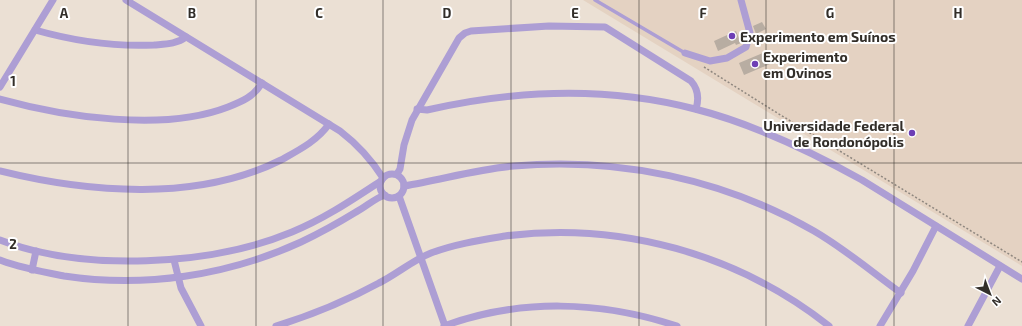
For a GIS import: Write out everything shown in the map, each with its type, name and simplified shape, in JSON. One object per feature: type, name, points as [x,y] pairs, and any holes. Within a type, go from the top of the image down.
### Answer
[{"type":"street","points":[[0,87],[53,0]]},
{"type":"street","points":[[0,240],[36,251],[105,260],[151,261],[201,257],[234,251],[291,233],[342,207],[382,180],[389,174],[397,174],[402,179],[404,190],[399,196],[392,198],[385,195],[381,189],[382,180],[376,167],[360,148],[340,131],[126,0]]},
{"type":"street","points":[[685,53],[710,61],[727,58],[746,47],[750,33],[741,0]]},
{"type":"street","points":[[397,174],[400,169],[407,132],[417,109],[459,38],[465,33],[471,31],[496,28],[549,26],[605,27],[692,81],[696,87],[698,95],[696,109]]},
{"type":"street","points":[[35,30],[86,42],[122,45],[146,45],[177,42],[186,37]]},
{"type":"street","points":[[0,99],[36,108],[84,116],[132,120],[180,119],[212,113],[232,106],[252,96],[262,83]]},
{"type":"street","points":[[417,109],[427,110],[496,97],[564,93],[630,97],[696,109],[762,131],[813,154],[862,180],[1022,279]]},
{"type":"street","points":[[0,171],[48,181],[114,188],[164,188],[206,184],[240,176],[278,161],[319,136],[329,124]]},
{"type":"street","points":[[404,186],[490,169],[544,164],[610,166],[641,170],[680,178],[711,186],[749,200],[793,220],[819,234],[850,254],[901,293]]},
{"type":"street","points":[[0,260],[32,270],[94,279],[136,281],[178,278],[225,269],[277,252],[326,230],[385,195]]},
{"type":"street","points":[[399,196],[445,326],[482,314],[501,310],[559,305],[585,306],[617,310],[676,326]]},
{"type":"street","points":[[880,326],[901,293],[936,226]]},
{"type":"street","points":[[276,326],[317,312],[360,293],[431,253],[488,239],[562,232],[598,234],[627,238],[684,251],[732,268],[778,292],[829,326]]},
{"type":"street","points":[[32,270],[36,251]]},
{"type":"street","points":[[174,260],[181,288],[201,326]]},
{"type":"street","points":[[968,326],[1000,266]]},
{"type":"lane","points":[[595,0],[685,53]]},
{"type":"path","points":[[701,64],[774,111],[1022,262]]},
{"type":"shaded area","name":"Universidade Federal de Rondonópolis","points":[[583,0],[1022,0],[1022,266]]},
{"type":"building","points":[[762,22],[766,29],[756,34],[753,26]]},
{"type":"building","name":"Experimento em Suínos","points":[[736,31],[741,43],[736,45],[735,43],[718,51],[714,41]]},
{"type":"building","name":"Experimento em Ovinos","points":[[765,52],[766,54],[769,52],[773,60],[769,62],[770,64],[744,75],[739,63]]},
{"type":"place","name":"Experimento em Suínos","points":[[732,36]]},
{"type":"place","name":"Experimento em Ovinos","points":[[755,64]]},
{"type":"place","name":"Universidade Federal de Rondonópolis","points":[[912,133]]}]
